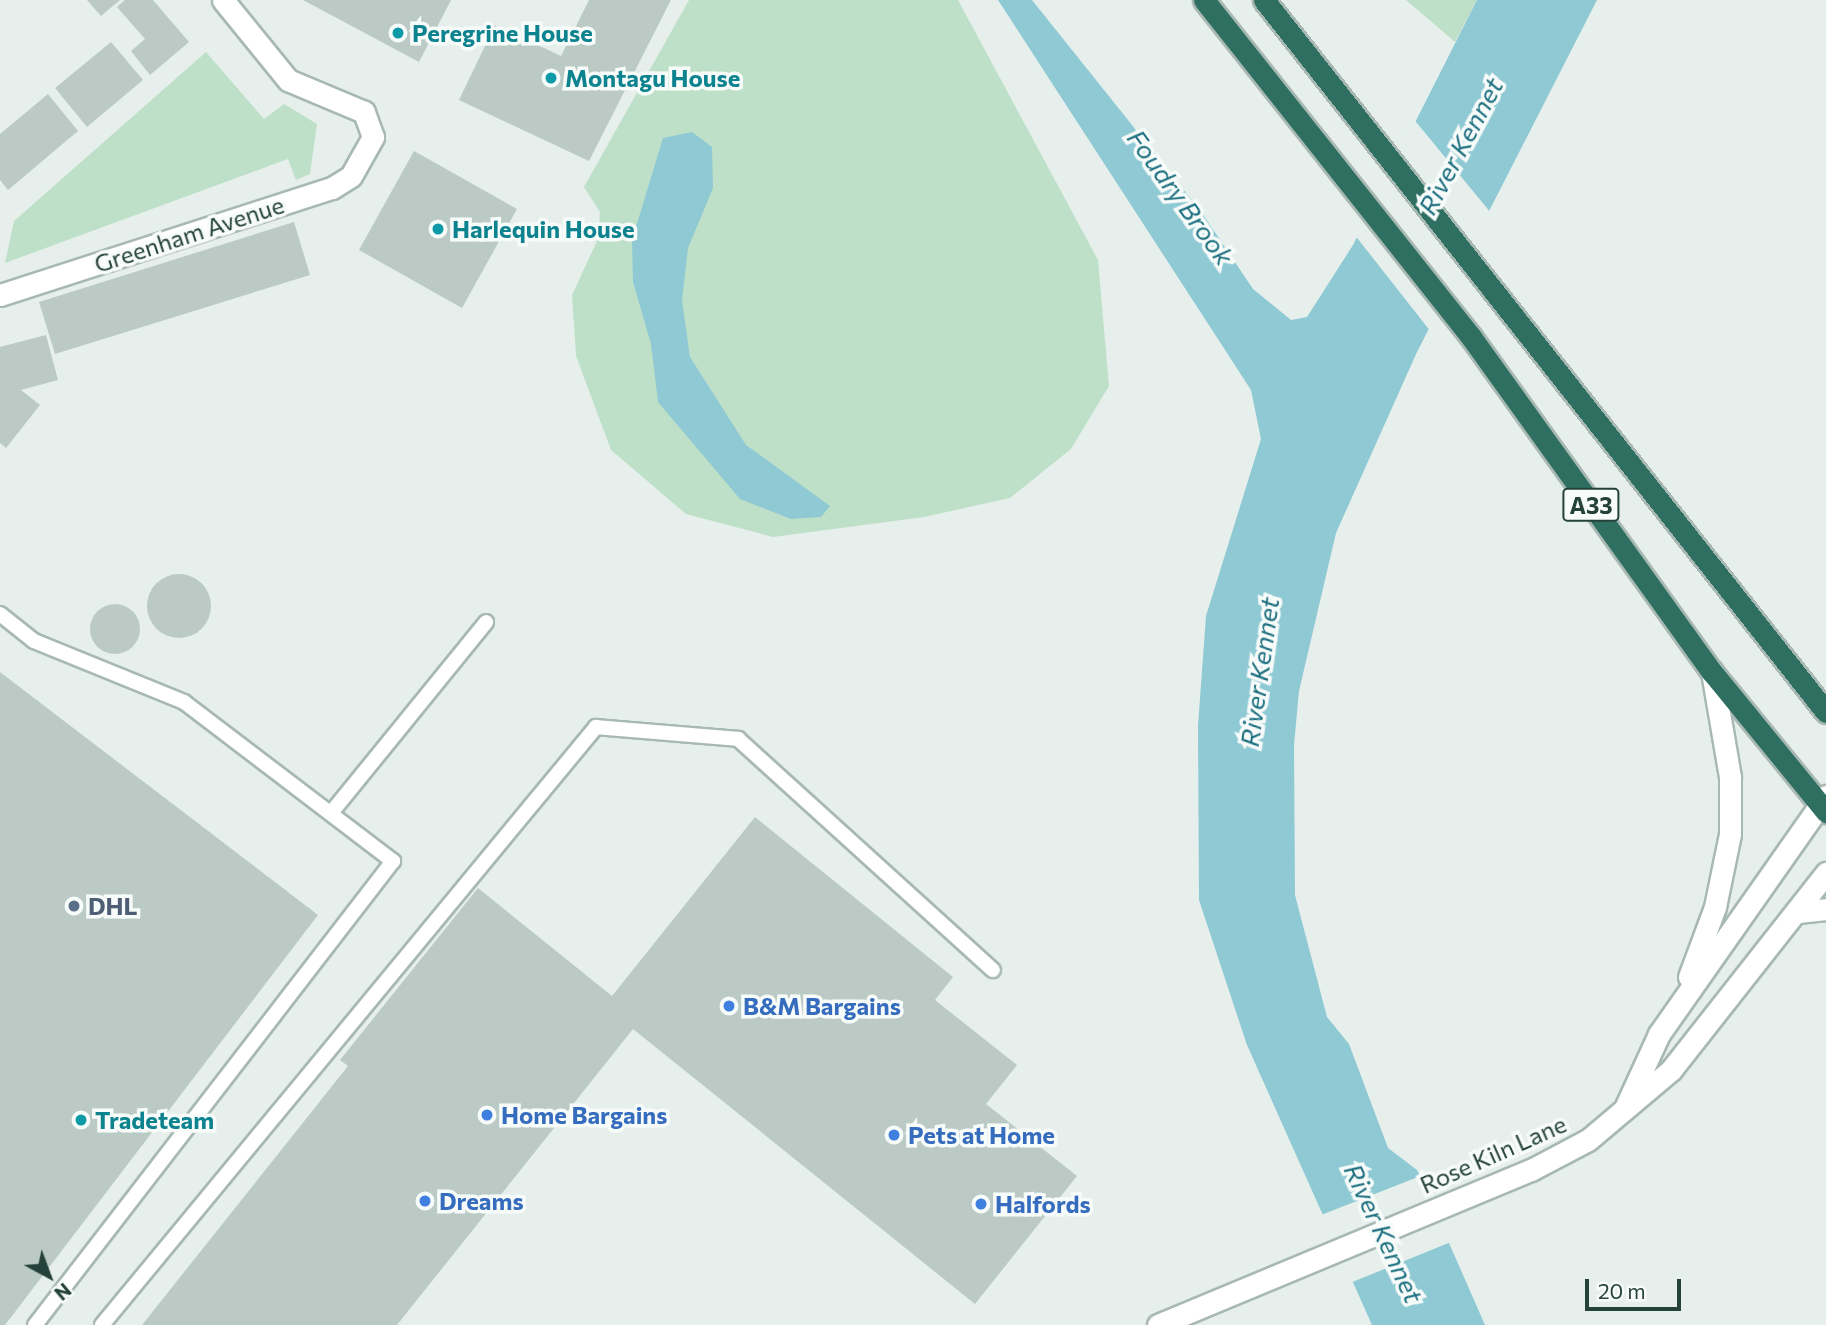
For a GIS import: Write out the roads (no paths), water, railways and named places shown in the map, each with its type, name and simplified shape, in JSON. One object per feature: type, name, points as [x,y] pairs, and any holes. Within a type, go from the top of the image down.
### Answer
[{"type":"highway","name":"A33","points":[[1204,0],[1471,337],[1712,672],[1824,804]]},
{"type":"highway","name":"A33","points":[[1264,0],[1505,301],[1826,712]]},
{"type":"street","name":"Greenham Avenue","points":[[0,295],[331,188],[366,155],[373,137],[364,113],[288,80],[223,0]]},
{"type":"street","points":[[1674,1014],[1715,907],[1730,834],[1730,777],[1712,672]]},
{"type":"street","name":"Rose Kiln Lane","points":[[1157,1325],[1506,1180],[1588,1140],[1625,1108],[1640,1066],[1674,1014],[1824,804]]},
{"type":"street","points":[[1625,1108],[1671,1070],[1798,912],[1826,873]]},
{"type":"street","points":[[1798,912],[1826,909]]},
{"type":"lane","points":[[0,614],[34,641],[184,702],[393,861],[35,1325]]},
{"type":"lane","points":[[331,813],[486,622]]},
{"type":"lane","points":[[102,1325],[596,727],[738,739],[993,970]]},
{"type":"water","points":[[998,0],[1032,0],[1200,210],[1253,289],[1291,320],[1307,317],[1353,245],[1477,0],[1597,0],[1417,352],[1336,533],[1299,691],[1294,745],[1295,895],[1327,1017],[1349,1044],[1388,1148],[1417,1170],[1485,1325],[1372,1325],[1247,1045],[1199,900],[1198,726],[1206,616],[1261,439],[1251,390]]},
{"type":"water","points":[[692,132],[712,147],[713,188],[688,248],[682,300],[690,357],[746,445],[830,506],[821,517],[791,519],[740,499],[658,402],[651,344],[633,282],[632,240],[663,138]]},
{"type":"place","name":"Peregrine House","points":[[398,33]]},
{"type":"place","name":"Montagu House","points":[[551,78]]},
{"type":"place","name":"Harlequin House","points":[[438,229]]},
{"type":"place","name":"DHL","points":[[74,906]]},
{"type":"place","name":"B&M Bargains","points":[[729,1006]]},
{"type":"place","name":"Home Bargains","points":[[487,1115]]},
{"type":"place","name":"Tradeteam","points":[[81,1120]]},
{"type":"place","name":"Pets at Home","points":[[894,1135]]},
{"type":"place","name":"Dreams","points":[[425,1201]]},
{"type":"place","name":"Halfords","points":[[981,1204]]},
{"type":"water label","name":"River Kennet","points":[[1460,146]]},
{"type":"water label","name":"Foudry Brook","points":[[1181,197]]},
{"type":"water label","name":"River Kennet","points":[[1259,672]]},
{"type":"water label","name":"River Kennet","points":[[1384,1233]]}]
